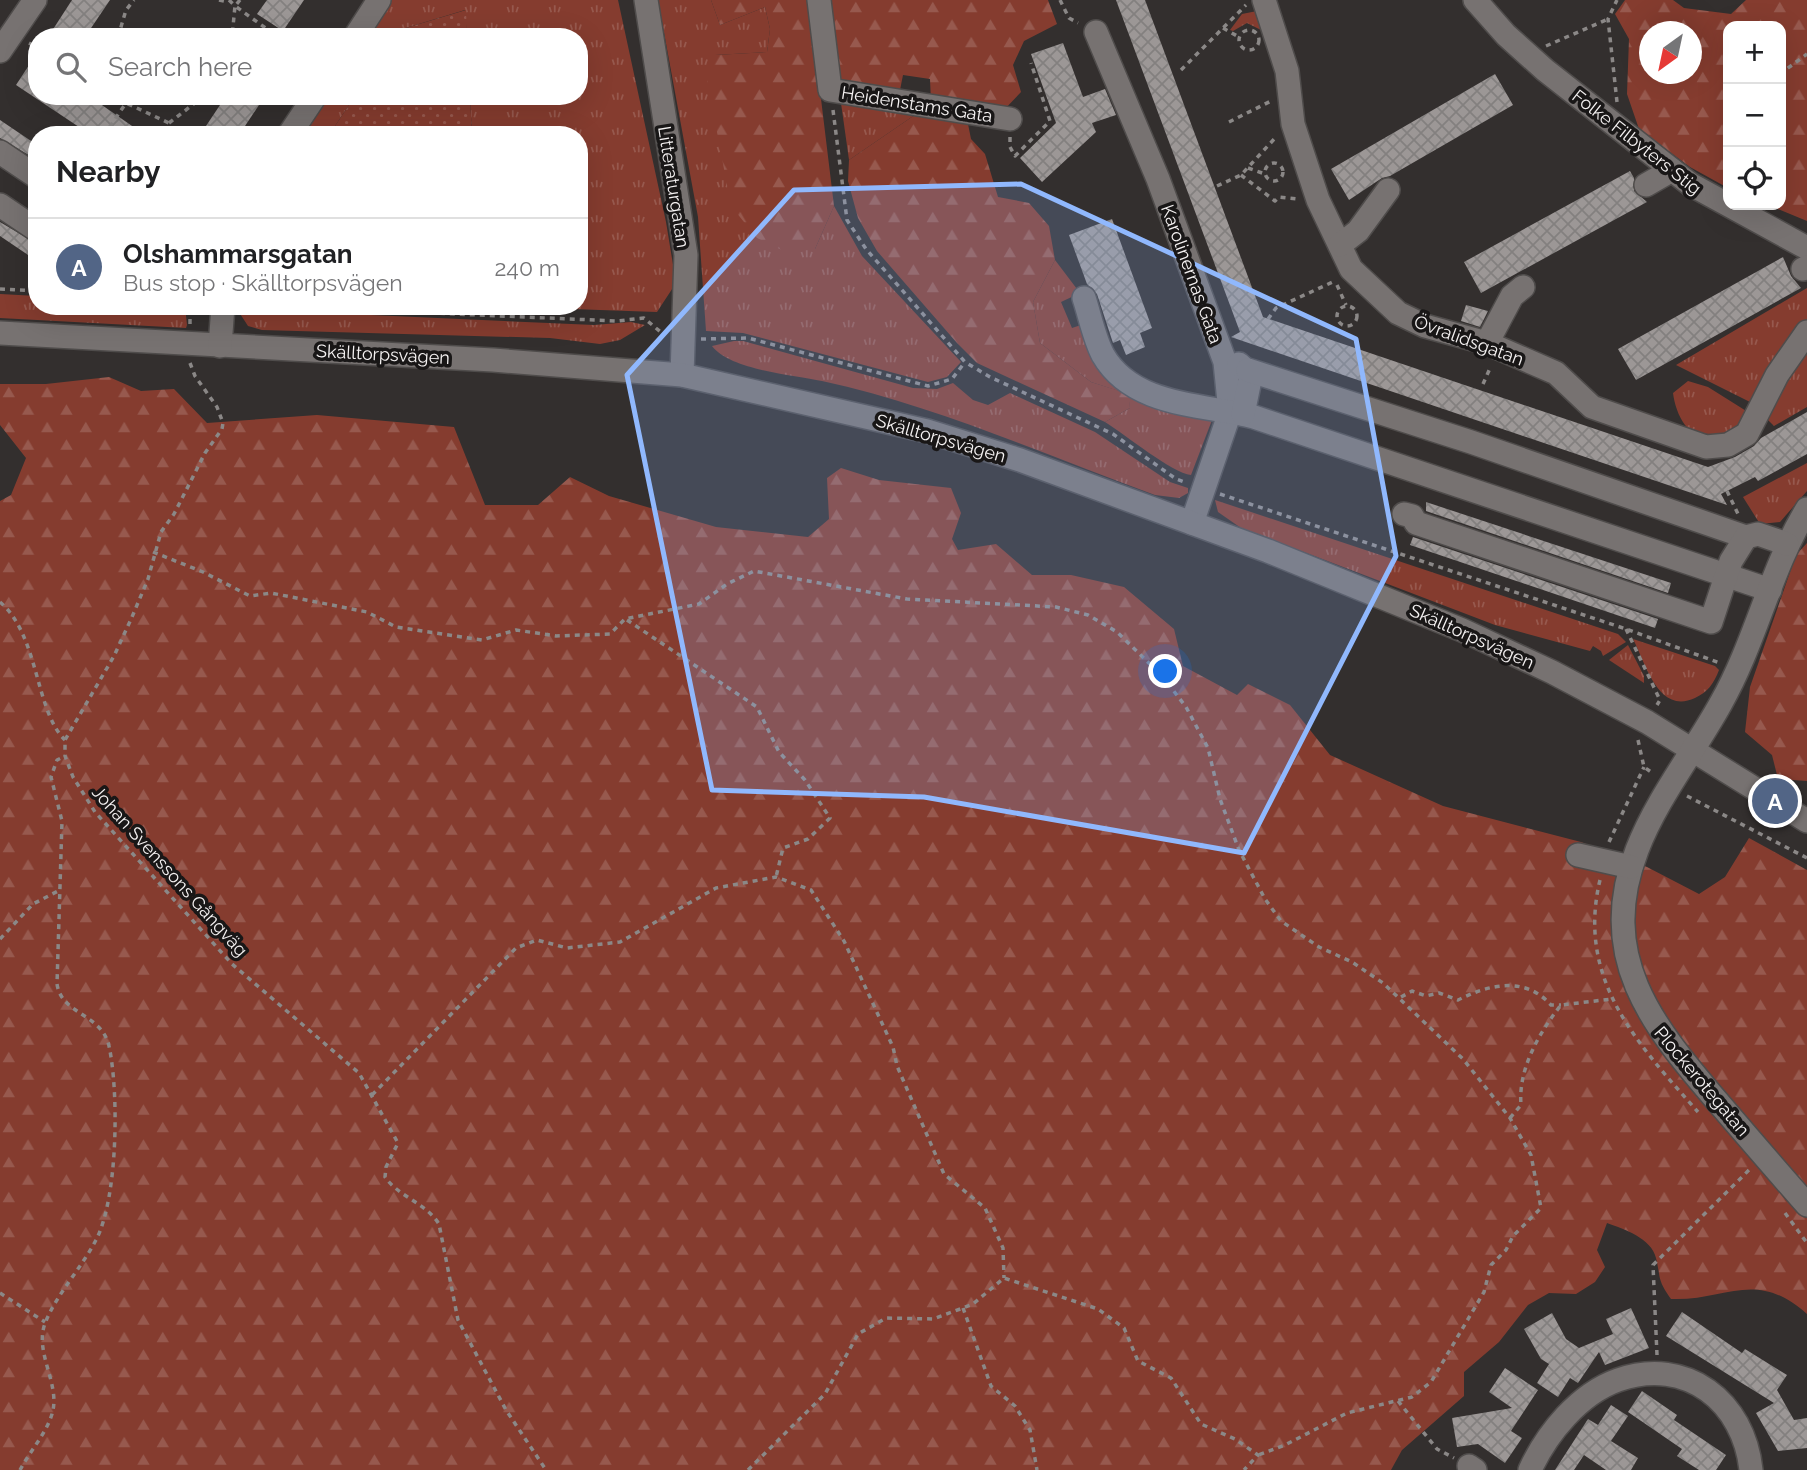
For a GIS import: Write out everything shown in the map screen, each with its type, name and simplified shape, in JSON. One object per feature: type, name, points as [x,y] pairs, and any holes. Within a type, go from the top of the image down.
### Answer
[{"type":"street","points":[[0,51],[34,0]]},
{"type":"street","points":[[361,28],[379,0]]},
{"type":"street","name":"Litteraturgatan","points":[[646,0],[686,255],[682,375]]},
{"type":"street","name":"Heidenstams Gata","points":[[819,0],[830,90],[1010,119]]},
{"type":"street","name":"Övralidsgatan","points":[[1264,0],[1287,71],[1293,124],[1318,200],[1340,245],[1343,275],[1398,313],[1425,326],[1487,343],[1556,373],[1592,407],[1706,447],[1728,445],[1747,434],[1777,375],[1807,332]]},
{"type":"street","name":"Folke Filbyters Stig","points":[[1475,0],[1534,68],[1613,123],[1672,170],[1806,262]]},
{"type":"street","name":"Karolinernas Gata","points":[[1096,32],[1158,179],[1225,362],[1237,413],[1192,523]]},
{"type":"street","points":[[295,126],[309,105]]},
{"type":"street","points":[[0,152],[28,171]]},
{"type":"street","points":[[1646,185],[1672,170]]},
{"type":"street","points":[[1340,245],[1358,231],[1388,190]]},
{"type":"street","points":[[0,205],[28,224]]},
{"type":"street","points":[[1487,343],[1512,296],[1523,287]]},
{"type":"street","points":[[1084,298],[1102,353],[1125,379],[1159,398],[1237,413],[1770,590]]},
{"type":"street","points":[[220,346],[222,315]]},
{"type":"street","name":"Skälltorpsvägen","points":[[0,332],[189,345],[493,360],[682,375],[927,431],[1192,523],[1350,583],[1462,630],[1552,672],[1694,749],[1807,821]]},
{"type":"street","points":[[1225,362],[1233,362],[1248,370],[1746,537],[1758,534],[1787,544]]},
{"type":"street","points":[[1237,413],[1251,379],[1248,370]]},
{"type":"street","name":"Plockerotegatan","points":[[1807,509],[1787,544],[1739,670],[1646,830],[1631,867],[1623,897],[1623,936],[1629,968],[1644,1005],[1680,1058],[1807,1205]]},
{"type":"street","points":[[1404,514],[1412,516],[1416,523],[1711,622],[1737,548],[1746,537]]},
{"type":"street","points":[[1578,855],[1631,867]]},
{"type":"street","points":[[1530,1470],[1541,1449],[1559,1425],[1590,1396],[1617,1380],[1657,1374],[1692,1382],[1710,1391],[1727,1405],[1748,1445],[1751,1470]]},
{"type":"path","points":[[121,28],[126,10],[134,0]]},
{"type":"path","points":[[219,0],[228,1],[266,28]]},
{"type":"path","points":[[233,28],[235,6],[240,0]]},
{"type":"path","points":[[1060,0],[1069,18],[1096,32]]},
{"type":"path","points":[[1181,70],[1235,13],[1254,0]]},
{"type":"path","points":[[1534,68],[1608,19],[1617,0]]},
{"type":"path","points":[[1608,19],[1618,117],[1613,123]]},
{"type":"path","points":[[1223,28],[1239,37],[1241,47],[1247,50],[1256,47],[1259,41],[1253,30],[1246,30],[1239,37]]},
{"type":"path","points":[[1781,84],[1784,71],[1807,54]]},
{"type":"path","points":[[1229,122],[1289,91]]},
{"type":"path","points":[[110,126],[125,105]]},
{"type":"path","points":[[130,105],[171,126]]},
{"type":"path","points":[[169,123],[192,105]]},
{"type":"path","points":[[1217,186],[1241,174],[1280,132],[1293,124]]},
{"type":"path","points":[[1247,168],[1276,181],[1282,175],[1282,170],[1272,164],[1265,169],[1265,174]]},
{"type":"path","points":[[1241,174],[1275,201],[1279,197],[1318,200]]},
{"type":"path","points":[[1268,319],[1276,308],[1343,275],[1346,305],[1357,314],[1354,323],[1348,326],[1339,323],[1336,316],[1340,308],[1346,305]]},
{"type":"path","points":[[0,289],[28,291]]},
{"type":"path","name":"Johan Svenssons Gångväg","points":[[190,315],[190,368],[217,407],[222,429],[205,453],[153,552],[148,579],[119,646],[65,740],[65,756],[73,777],[95,812],[187,918],[260,989],[338,1052],[359,1073],[398,1143],[386,1167],[385,1177],[393,1189],[433,1215],[439,1224],[458,1320],[506,1410],[546,1470]]},
{"type":"path","points":[[476,315],[590,320],[644,318],[665,335],[685,338],[748,338],[928,386],[952,379],[965,362]]},
{"type":"path","points":[[153,552],[203,572],[250,596],[271,593],[367,612],[396,627],[482,640],[516,630],[556,636],[610,634],[625,619],[699,604],[727,584],[754,571],[907,599],[1056,607],[1088,615],[1116,632],[1163,677],[1186,707],[1209,748],[1220,799],[1239,850],[1265,898],[1282,921],[1319,947],[1352,962],[1400,998],[1464,1059],[1510,1118],[1531,1155],[1541,1208],[1513,1236],[1506,1250],[1491,1265],[1484,1292],[1431,1382],[1412,1397],[1347,1413],[1285,1445],[1258,1455],[1244,1470]]},
{"type":"path","points":[[0,602],[9,610],[30,649],[53,721],[65,740]]},
{"type":"path","points":[[625,619],[757,707],[779,752],[805,780],[830,818],[808,839],[783,848],[776,877]]},
{"type":"path","points":[[20,1470],[53,1410],[43,1345],[45,1322],[101,1228],[114,1150],[114,1084],[109,1043],[99,1024],[64,1003],[58,995],[62,821],[51,778],[57,760],[65,756]]},
{"type":"path","points":[[372,1095],[516,948],[537,940],[567,948],[620,942],[716,888],[776,877],[811,890],[844,941],[893,1047],[897,1066],[944,1174],[985,1208],[1003,1248],[1004,1278]]},
{"type":"path","points":[[0,939],[33,904],[61,889]]},
{"type":"path","points":[[1400,998],[1412,991],[1426,996],[1439,993],[1449,999],[1458,1000],[1502,984],[1521,986],[1539,993],[1550,1005],[1612,999]]},
{"type":"path","points":[[1510,1118],[1521,1105],[1520,1085],[1529,1061],[1547,1023],[1561,1005]]},
{"type":"path","points":[[1657,1374],[1653,1265],[1749,1170]]},
{"type":"path","points":[[748,1470],[825,1394],[858,1334],[886,1318],[933,1320],[973,1304],[1004,1278]]},
{"type":"path","points":[[1004,1278],[1098,1309],[1124,1328],[1138,1361],[1171,1378],[1201,1424],[1235,1439],[1258,1455]]},
{"type":"path","points":[[0,1293],[45,1322]]},
{"type":"path","points":[[963,1308],[991,1386],[1015,1406],[1030,1430],[1037,1470]]},
{"type":"path","points":[[1398,1401],[1437,1449],[1472,1468]]},
{"type":"highlighted area","points":[[1021,184],[1356,339],[1396,556],[1244,853],[924,797],[712,790],[627,375],[794,190]]},
{"type":"green space","points":[[392,0],[618,0],[666,222],[676,283],[657,312],[588,310],[588,126],[472,126],[470,105],[588,105],[588,28],[466,28],[465,10],[406,28],[373,28]]},
{"type":"green space","points":[[658,0],[711,0],[720,25],[765,7],[770,29],[767,52],[715,55],[815,249],[834,206],[862,256],[961,362],[947,377],[928,382],[743,333],[706,331],[698,217]]},
{"type":"green space","points":[[711,0],[809,0],[834,206],[815,249],[784,251],[757,238],[731,206],[706,74],[715,55],[767,52],[770,29],[765,7],[720,25]]},
{"type":"green space","points":[[827,0],[1048,0],[1057,24],[1024,41],[1013,65],[1021,92],[1001,113],[931,101],[930,79],[903,75],[900,90],[841,82],[835,70]]},
{"type":"green space","points":[[1625,0],[1673,0],[1684,8],[1731,14],[1746,0],[1807,0],[1807,221],[1780,210],[1786,210],[1786,21],[1723,21],[1723,185],[1690,167],[1639,129],[1627,94],[1629,39],[1615,14]]},
{"type":"green space","points":[[466,10],[467,28],[406,28]]},
{"type":"green space","points":[[1257,11],[1265,32],[1247,23],[1230,30],[1242,14]]},
{"type":"green space","points":[[840,96],[922,110],[849,160]]},
{"type":"green space","points":[[321,105],[349,105],[335,126],[307,126]]},
{"type":"green space","points":[[349,105],[470,105],[472,126],[335,126]]},
{"type":"green space","points":[[922,110],[967,119],[971,139],[985,154],[998,197],[1029,203],[1049,226],[1055,260],[1033,302],[1040,343],[1091,382],[1129,394],[1130,408],[1105,422],[977,363],[877,251],[858,218],[848,181],[849,160]]},
{"type":"green space","points":[[1055,260],[1080,293],[1061,302],[1072,328],[1084,324],[1101,363],[1212,420],[1191,475],[1161,461],[1105,422],[1130,408],[1128,394],[1091,382],[1040,343],[1033,302]]},
{"type":"green space","points":[[1807,288],[1807,407],[1774,426],[1750,402],[1676,365]]},
{"type":"green space","points":[[0,294],[28,296],[28,315],[186,315],[187,325],[186,328],[0,318]]},
{"type":"green space","points":[[241,315],[371,315],[594,325],[631,322],[645,325],[620,340],[600,344],[550,338],[262,330],[248,326]]},
{"type":"green space","points":[[743,341],[913,388],[937,389],[953,383],[973,400],[988,405],[1010,393],[1095,432],[1170,482],[1188,488],[1188,493],[1179,498],[1155,495],[990,432],[907,404],[865,391],[747,366],[733,361],[712,346]]},
{"type":"green space","points":[[109,377],[141,391],[174,389],[207,423],[317,415],[454,427],[485,505],[538,505],[570,477],[609,496],[716,527],[808,537],[829,519],[827,478],[841,468],[879,480],[951,488],[961,513],[952,539],[958,550],[996,544],[1032,575],[1071,575],[1124,587],[1174,629],[1183,666],[1237,695],[1248,684],[1290,705],[1330,755],[1443,806],[1581,842],[1647,867],[1699,894],[1725,877],[1749,838],[1807,870],[1807,1314],[1789,1300],[1756,1290],[1671,1299],[1661,1283],[1656,1258],[1649,1245],[1636,1235],[1607,1223],[1597,1250],[1605,1267],[1595,1282],[1576,1294],[1549,1293],[1528,1305],[1499,1342],[1464,1372],[1464,1396],[1402,1450],[1391,1470],[0,1470],[0,501],[11,495],[26,458],[0,425],[0,384],[46,384]]},
{"type":"green space","points":[[1688,381],[1708,387],[1751,414],[1743,433],[1716,440],[1691,432],[1677,410],[1673,393]]},
{"type":"green space","points":[[1807,463],[1807,491],[1780,522],[1760,524],[1743,497]]},
{"type":"green space","points":[[1215,500],[1618,634],[1626,642],[1603,656],[1601,651],[1593,646],[1590,651],[1495,625],[1241,528],[1218,512]]},
{"type":"green space","points":[[1807,543],[1807,781],[1778,779],[1772,755],[1745,732],[1750,687],[1796,555]]},
{"type":"green space","points":[[1633,639],[1715,666],[1719,670],[1710,687],[1700,696],[1682,701],[1672,699],[1655,684]]},
{"type":"green space","points":[[1628,645],[1644,676],[1644,683],[1609,660]]},
{"type":"building","points":[[72,0],[110,0],[91,28],[54,28]]},
{"type":"building","points":[[267,0],[304,0],[285,28],[278,28],[257,14]]},
{"type":"building","points":[[1116,0],[1145,0],[1263,317],[1708,467],[1735,457],[1754,446],[1761,438],[1807,412],[1807,454],[1758,481],[1755,477],[1721,494],[1727,505],[1231,337],[1240,332]]},
{"type":"building","points":[[1063,43],[1083,97],[1105,89],[1116,115],[1092,123],[1096,132],[1042,182],[1020,158],[1056,123],[1031,54]]},
{"type":"building","points":[[28,67],[28,93],[16,85]]},
{"type":"building","points":[[1495,74],[1513,105],[1390,176],[1382,178],[1349,200],[1331,169]]},
{"type":"building","points":[[46,105],[102,105],[132,126],[78,126]]},
{"type":"building","points":[[220,105],[259,105],[245,126],[206,126]]},
{"type":"building","points":[[0,120],[28,139],[28,155],[0,138]]},
{"type":"building","points":[[1630,171],[1634,178],[1634,191],[1647,202],[1481,293],[1464,262]]},
{"type":"building","points":[[1112,219],[1152,328],[1140,333],[1145,347],[1126,355],[1120,340],[1113,343],[1097,294],[1087,284],[1069,235]]},
{"type":"building","points":[[0,222],[28,239],[28,255],[0,236]]},
{"type":"building","points":[[1783,257],[1791,276],[1801,288],[1636,380],[1618,349]]},
{"type":"building","points":[[1466,305],[1488,311],[1480,327],[1461,321]]},
{"type":"building","points":[[1426,502],[1671,583],[1668,593],[1426,511]]},
{"type":"building","points":[[1413,537],[1658,619],[1655,628],[1410,545]]},
{"type":"building","points":[[1631,1308],[1649,1348],[1605,1365],[1599,1352],[1578,1383],[1570,1378],[1558,1397],[1537,1383],[1549,1364],[1541,1359],[1524,1329],[1552,1313],[1566,1339],[1579,1348],[1613,1334],[1606,1319]]},
{"type":"building","points":[[1682,1312],[1742,1353],[1745,1349],[1787,1375],[1777,1390],[1794,1420],[1807,1418],[1807,1448],[1778,1451],[1756,1413],[1774,1403],[1666,1336]]},
{"type":"building","points":[[1505,1368],[1538,1390],[1511,1431],[1522,1438],[1505,1463],[1478,1444],[1457,1447],[1452,1418],[1512,1408],[1489,1392]]},
{"type":"building","points":[[1642,1391],[1677,1415],[1674,1420],[1726,1455],[1716,1470],[1699,1470],[1677,1456],[1682,1449],[1628,1412]]},
{"type":"building","points":[[1611,1405],[1628,1416],[1611,1441],[1638,1458],[1631,1470],[1606,1470],[1584,1455],[1574,1470],[1555,1470],[1588,1419],[1598,1425]]},
{"type":"place","name":"Olshammarsgatan","points":[[1775,801]]}]
